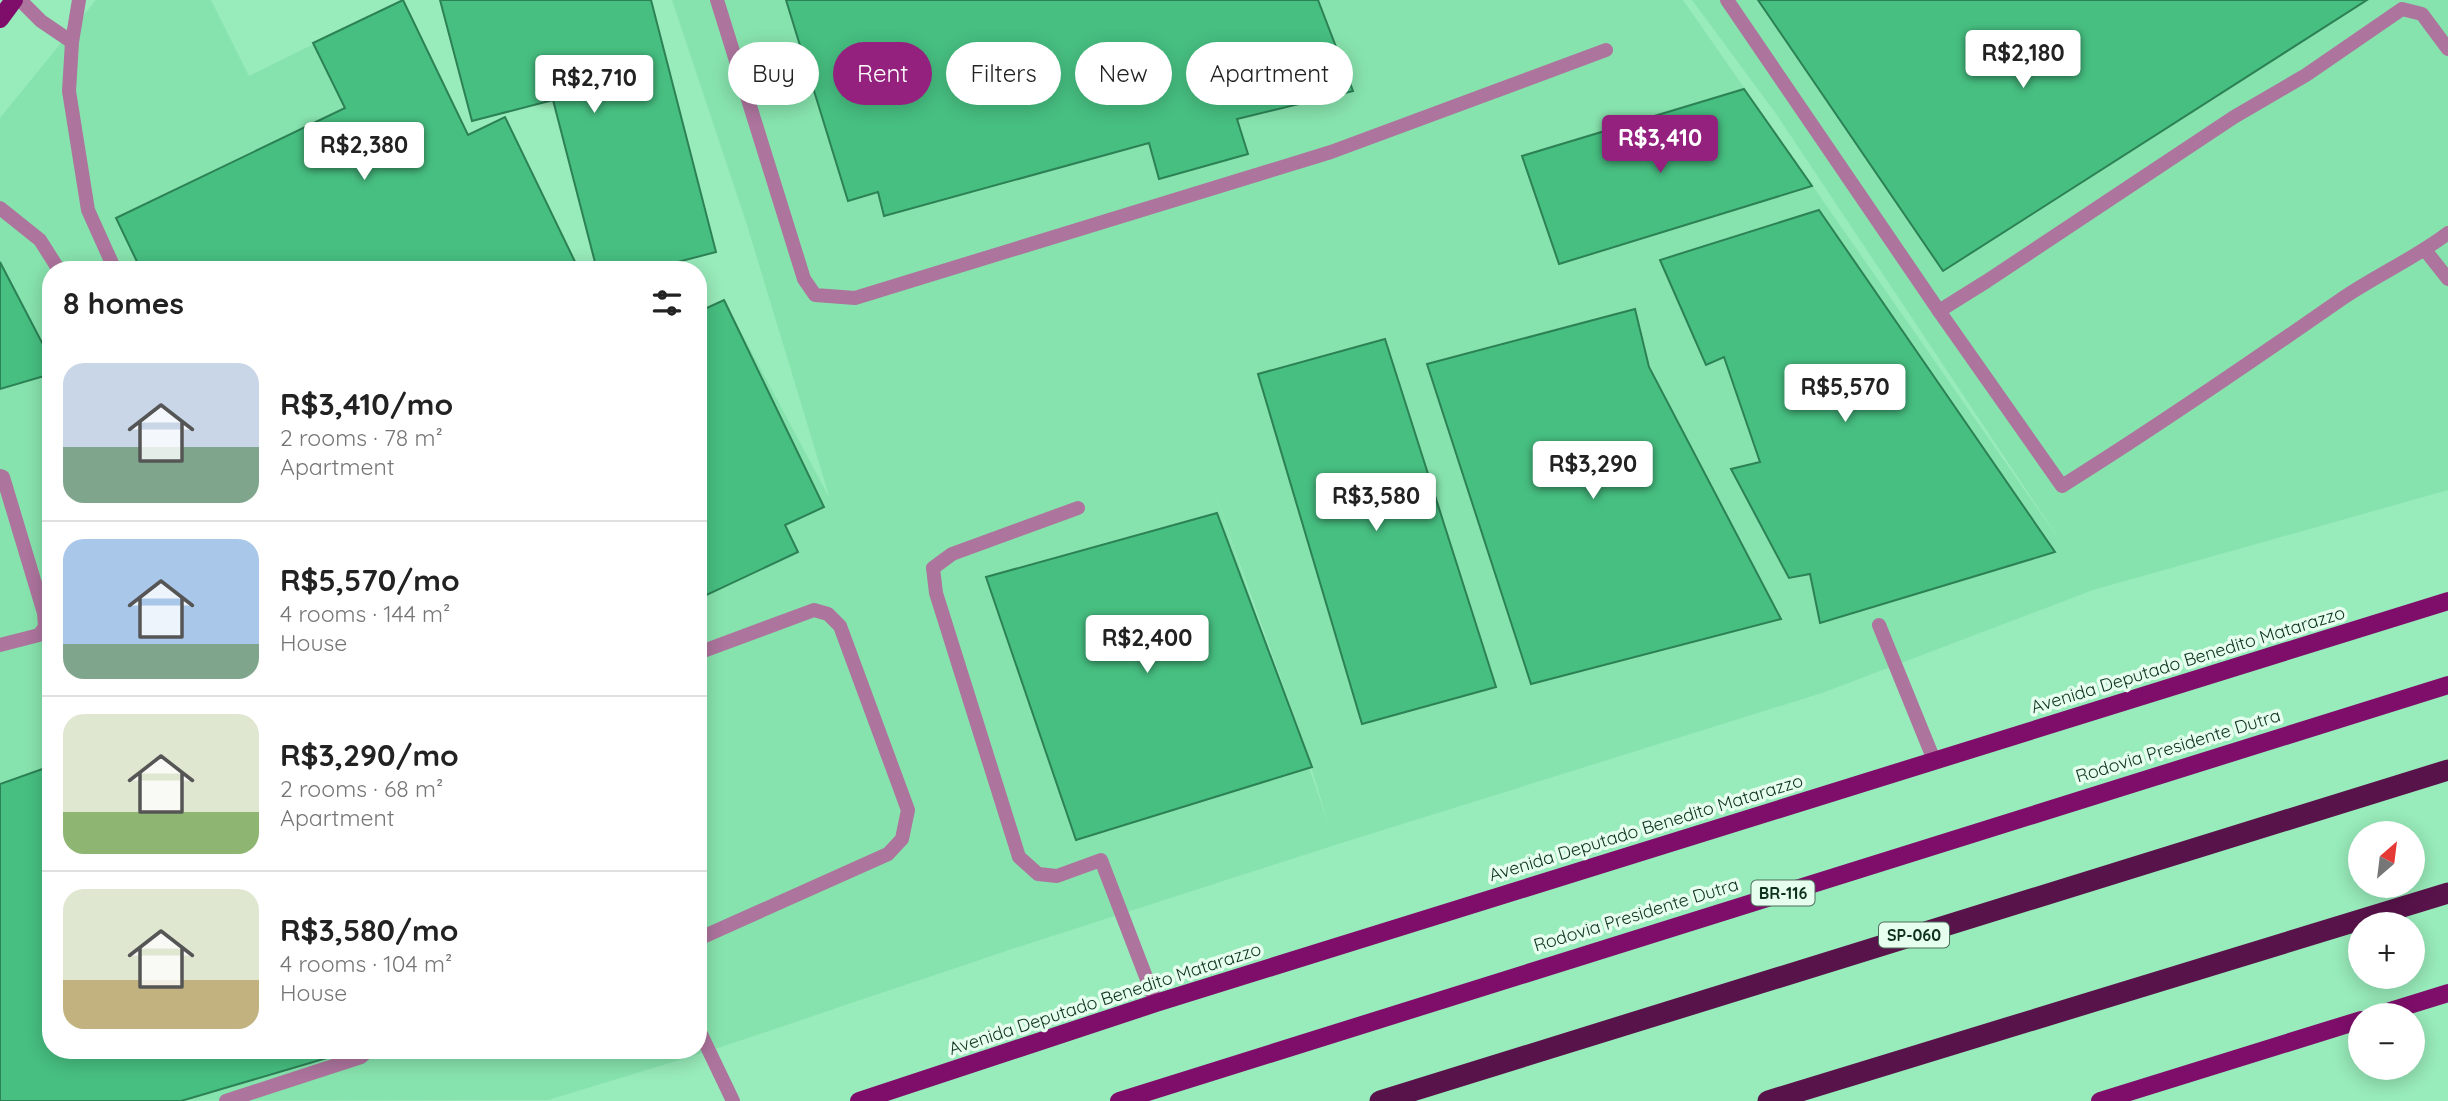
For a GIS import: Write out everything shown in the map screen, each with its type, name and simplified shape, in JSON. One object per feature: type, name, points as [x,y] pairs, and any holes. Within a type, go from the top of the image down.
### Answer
[{"type":"highway","name":"SP-060","points":[[1380,1101],[2448,770]]},
{"type":"highway","points":[[1768,1101],[2448,893]]},
{"type":"main road","points":[[0,19],[14,0]]},
{"type":"main road","name":"Avenida Deputado Benedito Matarazzo","points":[[859,1101],[1156,1003],[2448,601]]},
{"type":"main road","name":"Rodovia Presidente Dutra","points":[[1119,1101],[2448,685]]},
{"type":"main road","points":[[2416,1003],[2448,993]]},
{"type":"main road","points":[[2100,1101],[2348,1024]]},
{"type":"lane","points":[[20,0],[41,21],[72,43]]},
{"type":"lane","points":[[79,0],[72,43],[69,91],[88,210],[111,261]]},
{"type":"lane","points":[[717,0],[804,279],[815,295],[855,298],[1331,152],[1606,50]]},
{"type":"lane","points":[[1727,0],[1939,311],[2063,486],[2347,296],[2425,250],[2448,233]]},
{"type":"lane","points":[[1939,311],[2234,117],[2306,75],[2402,9],[2422,14],[2448,49]]},
{"type":"lane","points":[[0,208],[40,240],[53,261]]},
{"type":"lane","points":[[2425,250],[2448,279]]},
{"type":"lane","points":[[0,476],[3,477],[42,606]]},
{"type":"lane","points":[[1078,508],[952,554],[933,568],[936,593],[1019,857],[1038,874],[1057,876],[1101,860],[1156,1003]]},
{"type":"lane","points":[[707,650],[814,610],[828,614],[840,626],[908,810],[902,839],[888,854],[707,935]]},
{"type":"lane","points":[[1879,625],[1934,760]]},
{"type":"lane","points":[[0,645],[39,635],[42,631]]},
{"type":"lane","points":[[707,1047],[733,1101]]},
{"type":"lane","points":[[226,1101],[355,1059]]},
{"type":"shaded area","points":[[96,0],[211,0],[249,76],[403,0],[468,134],[505,117],[575,261],[42,261],[42,1059],[683,1059],[548,1100],[0,1101],[0,118]]},
{"type":"shaded area","points":[[672,0],[1683,0],[2065,548],[1777,115],[1692,0],[2448,0],[2448,490],[2093,590],[1822,693],[1009,950],[707,1052],[707,308],[724,300],[830,499],[747,225]],"holes":[[[1213,489],[1304,743],[1328,823]]]},
{"type":"building","points":[[403,0],[468,135],[505,117],[575,261],[137,261],[116,218],[345,108],[313,43]]},
{"type":"building","points":[[440,0],[651,0],[716,252],[682,261],[595,261],[553,100],[472,121]]},
{"type":"building","points":[[786,0],[1318,0],[1334,42],[1186,42],[1186,105],[1295,105],[1237,119],[1248,154],[1159,179],[1149,143],[884,216],[878,192],[848,201],[818,105],[819,42],[799,42]]},
{"type":"building","points":[[1758,0],[2367,0],[1943,271]]},
{"type":"building","points":[[1744,89],[1812,186],[1559,264],[1522,156]]},
{"type":"building","points":[[1819,210],[2055,552],[1820,623],[1810,574],[1789,578],[1731,469],[1760,462],[1724,357],[1706,365],[1660,260]]},
{"type":"building","points":[[0,262],[42,343],[42,377],[0,389]]},
{"type":"building","points":[[724,300],[824,507],[785,525],[798,552],[707,595],[707,308]]},
{"type":"building","points":[[1635,309],[1649,367],[1781,619],[1531,684],[1427,364]]},
{"type":"building","points":[[1385,339],[1496,687],[1362,724],[1258,374]]},
{"type":"building","points":[[1217,513],[1312,767],[1076,840],[986,577]]},
{"type":"building","points":[[42,769],[42,1059],[323,1059],[181,1101],[0,1101],[0,784]]}]
